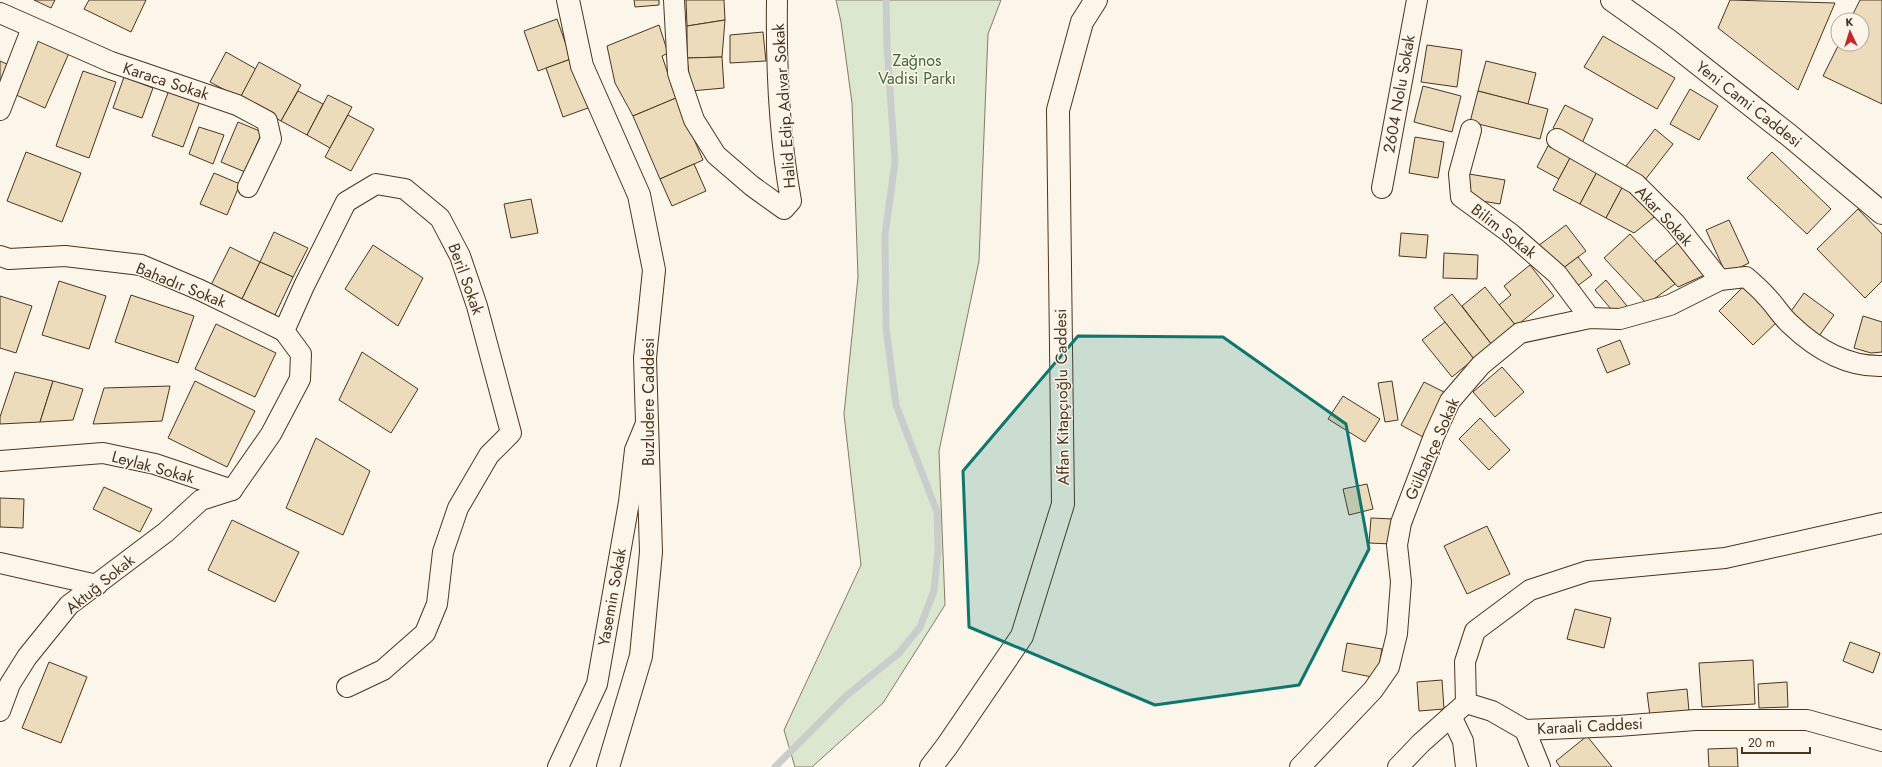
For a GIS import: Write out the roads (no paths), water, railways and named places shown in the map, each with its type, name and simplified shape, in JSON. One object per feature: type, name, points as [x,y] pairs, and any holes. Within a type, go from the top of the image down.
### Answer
[{"type":"street","name":"Buzludere Caddesi","points":[[568,0],[582,66],[638,194],[654,270],[645,358],[651,552],[641,656],[608,767]]},
{"type":"street","name":"Halid Edip Adıvar Sokak","points":[[674,0],[678,73],[694,120],[716,155],[752,186],[784,209],[791,201],[785,166],[777,39],[777,0]]},
{"type":"street","name":"Affan Kitapçıoğlu Caddesi","points":[[931,767],[1022,636],[1063,504],[1058,110],[1082,22],[1096,0]]},
{"type":"street","name":"2604 Nolu Sokak","points":[[1382,188],[1417,0]]},
{"type":"street","name":"Yeni Cami Caddesi","points":[[1612,0],[1680,49],[1790,136],[1882,213]]},
{"type":"street","name":"Karaca Sokak","points":[[0,13],[111,62],[237,105],[267,121],[271,139],[248,187]]},
{"type":"street","points":[[0,110],[32,28]]},
{"type":"street","name":"Bilim Sokak","points":[[1471,130],[1459,174],[1461,197],[1510,233],[1557,274],[1590,318]]},
{"type":"street","name":"Akar Sokak","points":[[1557,139],[1636,184],[1675,223],[1720,280]]},
{"type":"street","name":"Beril Sokak","points":[[284,331],[304,286],[346,202],[376,184],[405,189],[440,218],[460,256],[477,306],[511,433],[489,455],[458,508],[443,552],[437,604],[425,633],[383,670],[347,687]]},
{"type":"street","name":"Bahadır Sokak","points":[[0,256],[9,259],[65,256],[141,265],[200,290],[284,331]]},
{"type":"street","name":"Gülbahçe Sokak","points":[[1300,767],[1373,690],[1389,667],[1397,634],[1401,582],[1397,545],[1400,523],[1434,436],[1450,401],[1481,365],[1520,333],[1590,318],[1620,319],[1670,305],[1720,280],[1746,277],[1766,295],[1790,324],[1826,351],[1849,362],[1869,366],[1882,366]]},
{"type":"street","points":[[232,490],[271,434],[300,379],[301,354],[284,331]]},
{"type":"street","name":"Yasemin Sokak","points":[[558,767],[596,684],[629,502],[635,450],[647,421]]},
{"type":"street","name":"Leylak Sokak","points":[[0,461],[103,453],[155,464],[232,490]]},
{"type":"street","name":"Aktuğ Sokak","points":[[0,712],[10,684],[27,657],[69,605],[166,532],[202,500],[232,490]]},
{"type":"street","points":[[1398,767],[1420,743],[1466,703],[1466,662],[1475,630],[1530,590],[1588,571],[1725,558],[1882,523]]},
{"type":"street","points":[[0,563],[97,585]]},
{"type":"street","name":"Karaali Caddesi","points":[[1466,703],[1492,711],[1525,730],[1618,726],[1695,720],[1807,720],[1882,741]]},
{"type":"street","points":[[1451,716],[1463,742],[1466,767]]},
{"type":"street","points":[[1525,730],[1540,767]]},
{"type":"waterway","points":[[775,767],[846,696],[899,653],[920,627],[934,591],[938,550],[937,512],[896,405],[886,328],[885,235],[895,162],[887,47],[886,0]]},
{"type":"park label","name":"Zağnos Vadisi Parkı","points":[[917,69]]}]
